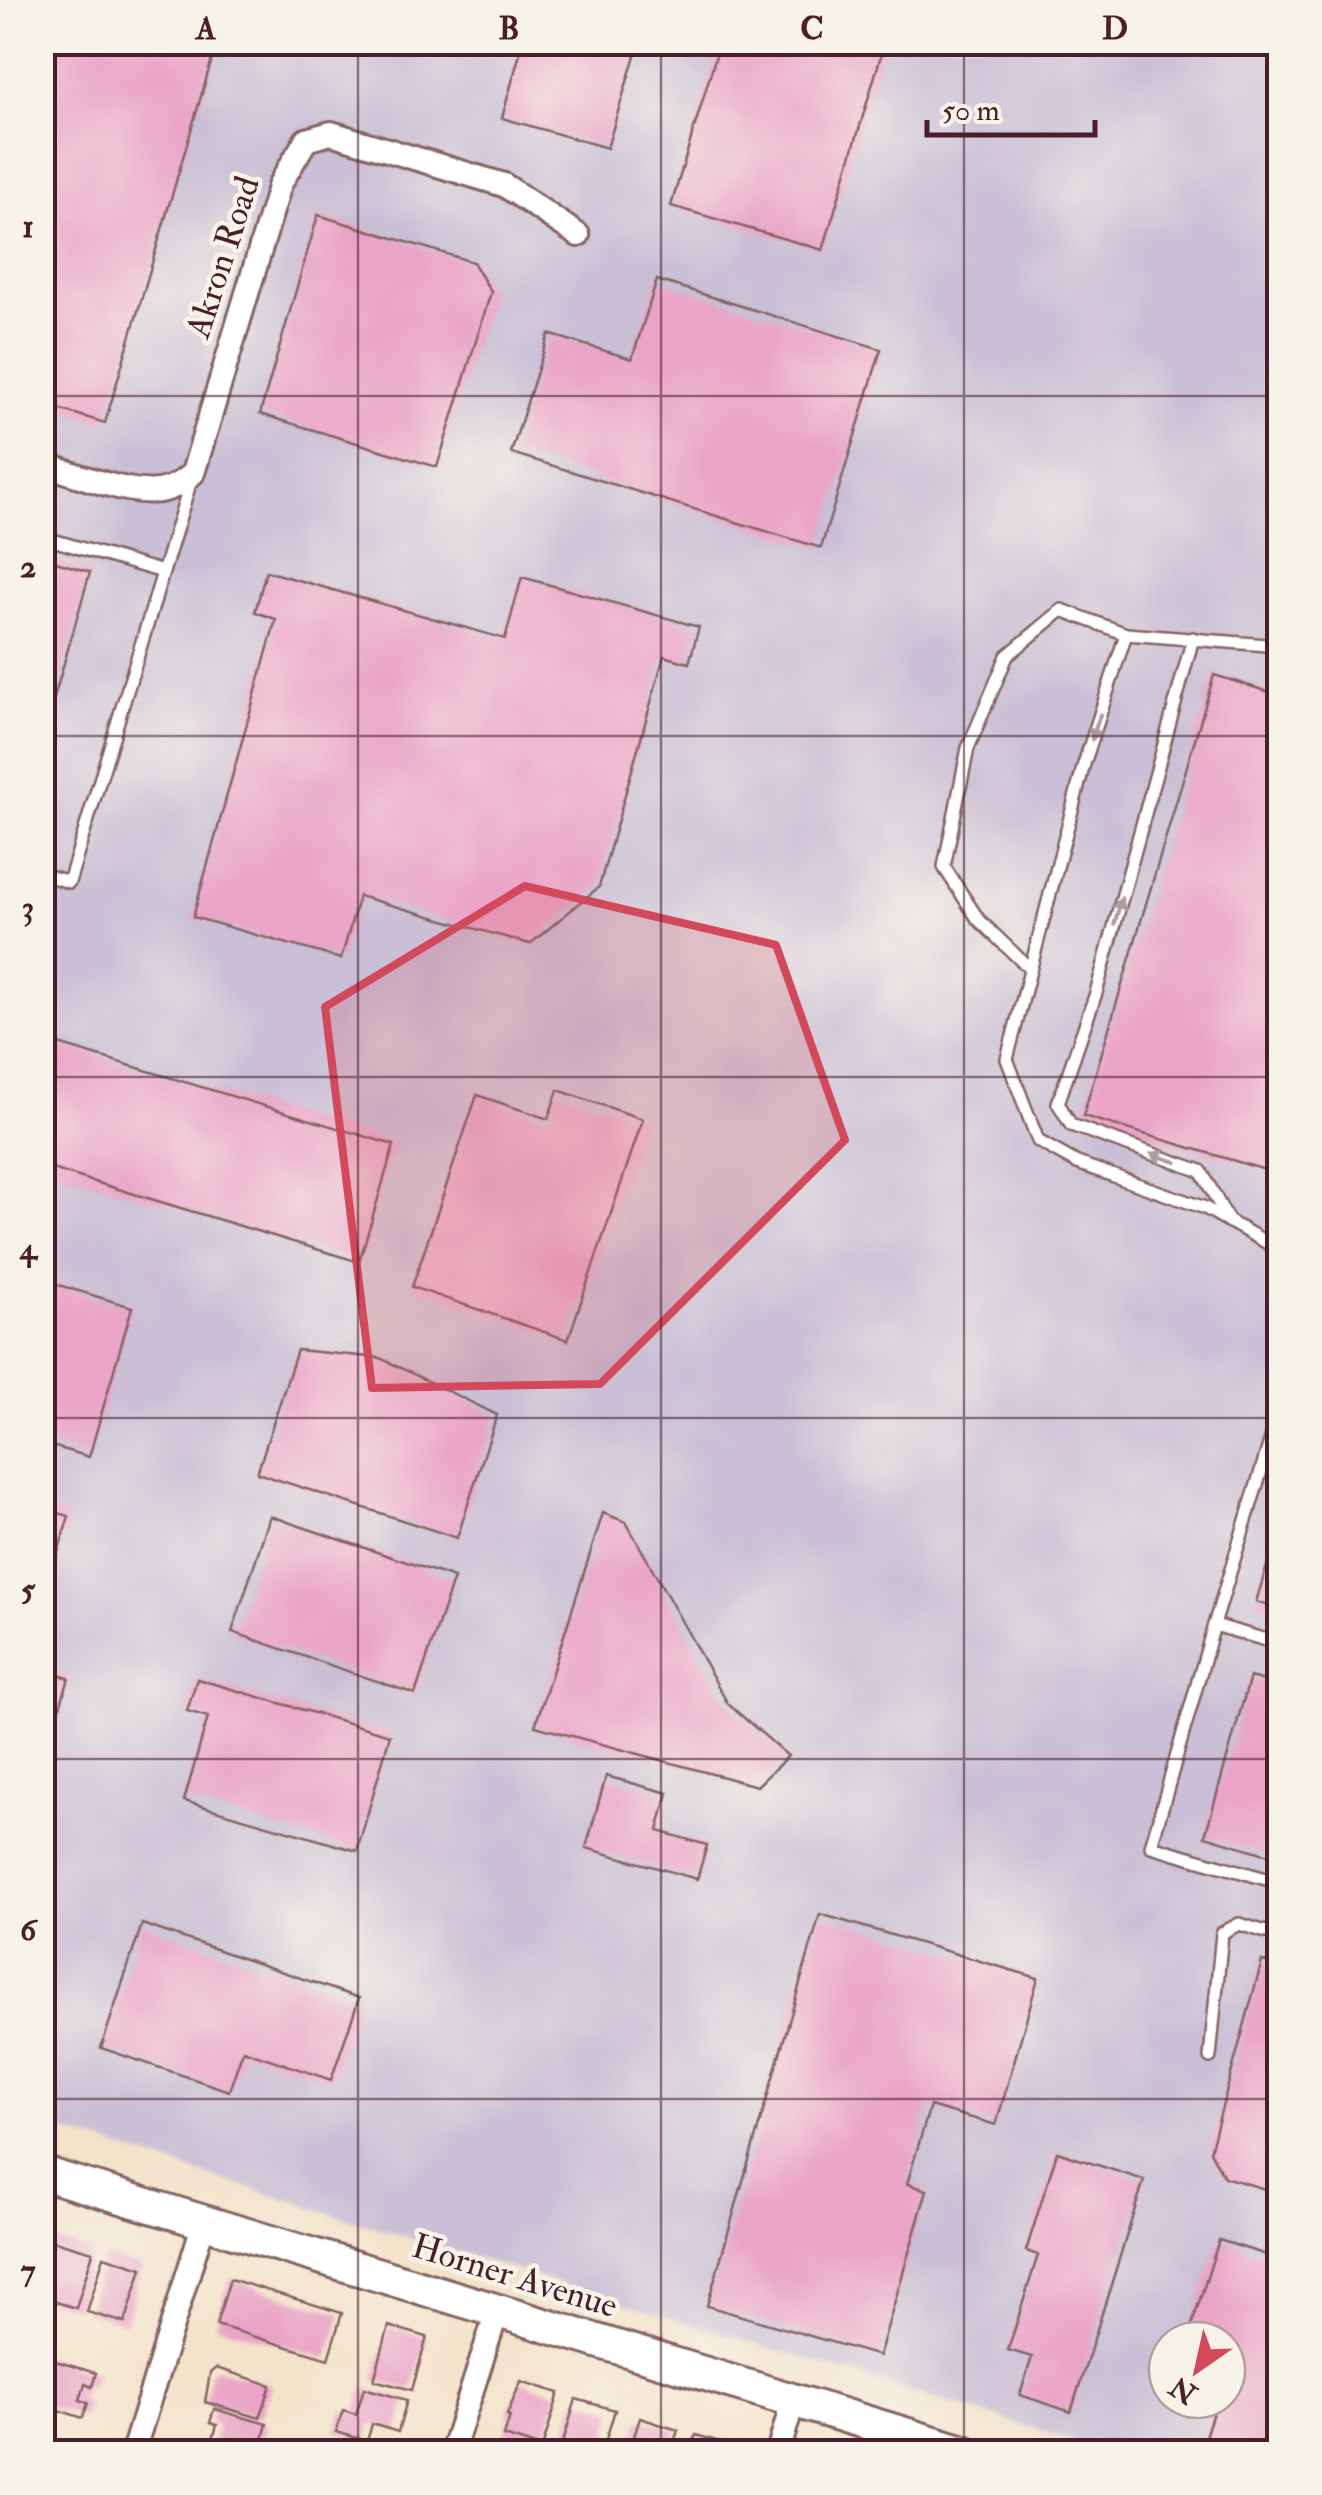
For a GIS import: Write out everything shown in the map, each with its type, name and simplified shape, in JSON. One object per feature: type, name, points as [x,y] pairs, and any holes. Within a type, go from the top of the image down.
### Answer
[{"type":"main road","name":"Horner Avenue","points":[[42,2173],[964,2452]]},
{"type":"street","name":"Akron Road","points":[[193,473],[280,184],[306,140],[331,133],[504,185],[578,235]]},
{"type":"street","points":[[42,464],[156,492],[176,486],[193,473]]},
{"type":"street","points":[[133,2452],[204,2222]]},
{"type":"street","points":[[452,2452],[497,2312]]},
{"type":"street","points":[[778,2452],[794,2402]]},
{"type":"lane","points":[[42,874],[69,882],[193,473]]},
{"type":"lane","points":[[42,537],[163,572]]},
{"type":"lane","points":[[1030,968],[978,918],[944,867],[968,748],[1007,656],[1062,610],[1126,634],[1280,646]]},
{"type":"lane","points":[[1126,634],[1084,764],[1007,1059],[1038,1142],[1077,1162],[1205,1208],[1280,1250]]},
{"type":"lane","points":[[1193,638],[1096,993],[1058,1103],[1071,1125],[1202,1171],[1229,1222]]},
{"type":"lane","points":[[1280,1409],[1151,1846],[1280,1883]]},
{"type":"lane","points":[[1214,1624],[1280,1644]]},
{"type":"lane","points":[[1210,2058],[1222,1933],[1239,1924],[1280,1936]]},
{"type":"highlighted area","points":[[525,886],[776,945],[845,1140],[600,1384],[372,1388],[325,1007]]},
{"type":"shaded area","points":[[42,43],[1279,43],[1279,2452],[1108,2452],[43,2125]]},
{"type":"building","points":[[42,42],[217,42],[105,423],[42,404]]},
{"type":"building","points":[[523,42],[639,42],[607,148],[502,118]]},
{"type":"building","points":[[720,42],[885,42],[823,250],[671,206]]},
{"type":"building","points":[[318,215],[473,262],[491,292],[437,467],[260,414]]},
{"type":"building","points":[[657,280],[881,349],[821,548],[511,453],[549,334],[632,359]]},
{"type":"building","points":[[42,558],[90,572],[44,733],[42,733]]},
{"type":"building","points":[[266,571],[505,639],[522,577],[699,627],[689,663],[664,656],[599,887],[530,944],[359,896],[341,959],[193,917],[276,619],[255,612]]},
{"type":"building","points":[[1214,675],[1279,695],[1279,1174],[1083,1116]]},
{"type":"building","points":[[42,1039],[394,1145],[359,1262],[42,1166]]},
{"type":"building","points":[[558,1090],[643,1119],[568,1340],[412,1287],[477,1095],[548,1119]]},
{"type":"building","points":[[42,1280],[132,1307],[89,1457],[42,1443]]},
{"type":"building","points":[[297,1350],[380,1358],[497,1415],[457,1538],[257,1473]]},
{"type":"building","points":[[42,1508],[69,1516],[43,1602],[42,1602]]},
{"type":"building","points":[[603,1513],[626,1522],[728,1704],[788,1756],[757,1786],[535,1726]]},
{"type":"building","points":[[270,1516],[454,1578],[415,1694],[232,1632]]},
{"type":"building","points":[[1279,1526],[1279,1609],[1256,1602]]},
{"type":"building","points":[[42,1670],[69,1678],[43,1761],[42,1761]]},
{"type":"building","points":[[1250,1677],[1279,1685],[1279,1858],[1205,1836]]},
{"type":"building","points":[[197,1679],[390,1735],[357,1851],[184,1801],[208,1717],[187,1711]]},
{"type":"building","points":[[606,1776],[668,1793],[658,1831],[707,1845],[697,1879],[586,1848]]},
{"type":"building","points":[[820,1914],[1038,1978],[996,2125],[930,2106],[907,2184],[927,2190],[879,2356],[707,2306]]},
{"type":"building","points":[[142,1924],[359,1998],[331,2080],[243,2050],[229,2091],[101,2048]]},
{"type":"building","points":[[1262,1961],[1279,1966],[1279,2193],[1224,2177],[1210,2151]]},
{"type":"building","points":[[1057,2152],[1144,2180],[1071,2412],[1020,2395],[1032,2357],[1008,2350],[1038,2255],[1026,2251]]},
{"type":"building","points":[[1219,2240],[1279,2259],[1279,2424],[1267,2452],[1200,2452],[1210,2420],[1247,2420],[1247,2320],[1193,2320]]},
{"type":"building","points":[[54,2241],[93,2252],[76,2308],[42,2298],[42,2281]]},
{"type":"building","points":[[104,2256],[142,2268],[125,2323],[87,2312]]},
{"type":"building","points":[[230,2279],[342,2313],[328,2359],[216,2325]]},
{"type":"building","points":[[389,2326],[427,2337],[412,2390],[374,2380]]},
{"type":"building","points":[[42,2357],[96,2373],[92,2387],[85,2384],[80,2400],[88,2403],[83,2418],[42,2405]]},
{"type":"building","points":[[216,2368],[271,2385],[260,2418],[205,2402],[210,2373]]},
{"type":"building","points":[[521,2381],[559,2393],[542,2448],[504,2436],[510,2416],[507,2415]]},
{"type":"building","points":[[364,2388],[407,2400],[398,2432],[372,2424],[367,2441],[336,2432],[343,2410],[356,2414]]},
{"type":"building","points":[[576,2399],[615,2410],[602,2452],[560,2452]]},
{"type":"building","points":[[214,2409],[267,2424],[259,2452],[201,2452],[204,2444],[211,2446],[217,2425],[210,2423]]},
{"type":"building","points":[[640,2418],[678,2430],[671,2452],[629,2452]]},
{"type":"building","points":[[696,2435],[734,2446],[732,2452],[688,2452]]},
{"type":"building","points":[[345,2440],[384,2452],[341,2452]]}]
